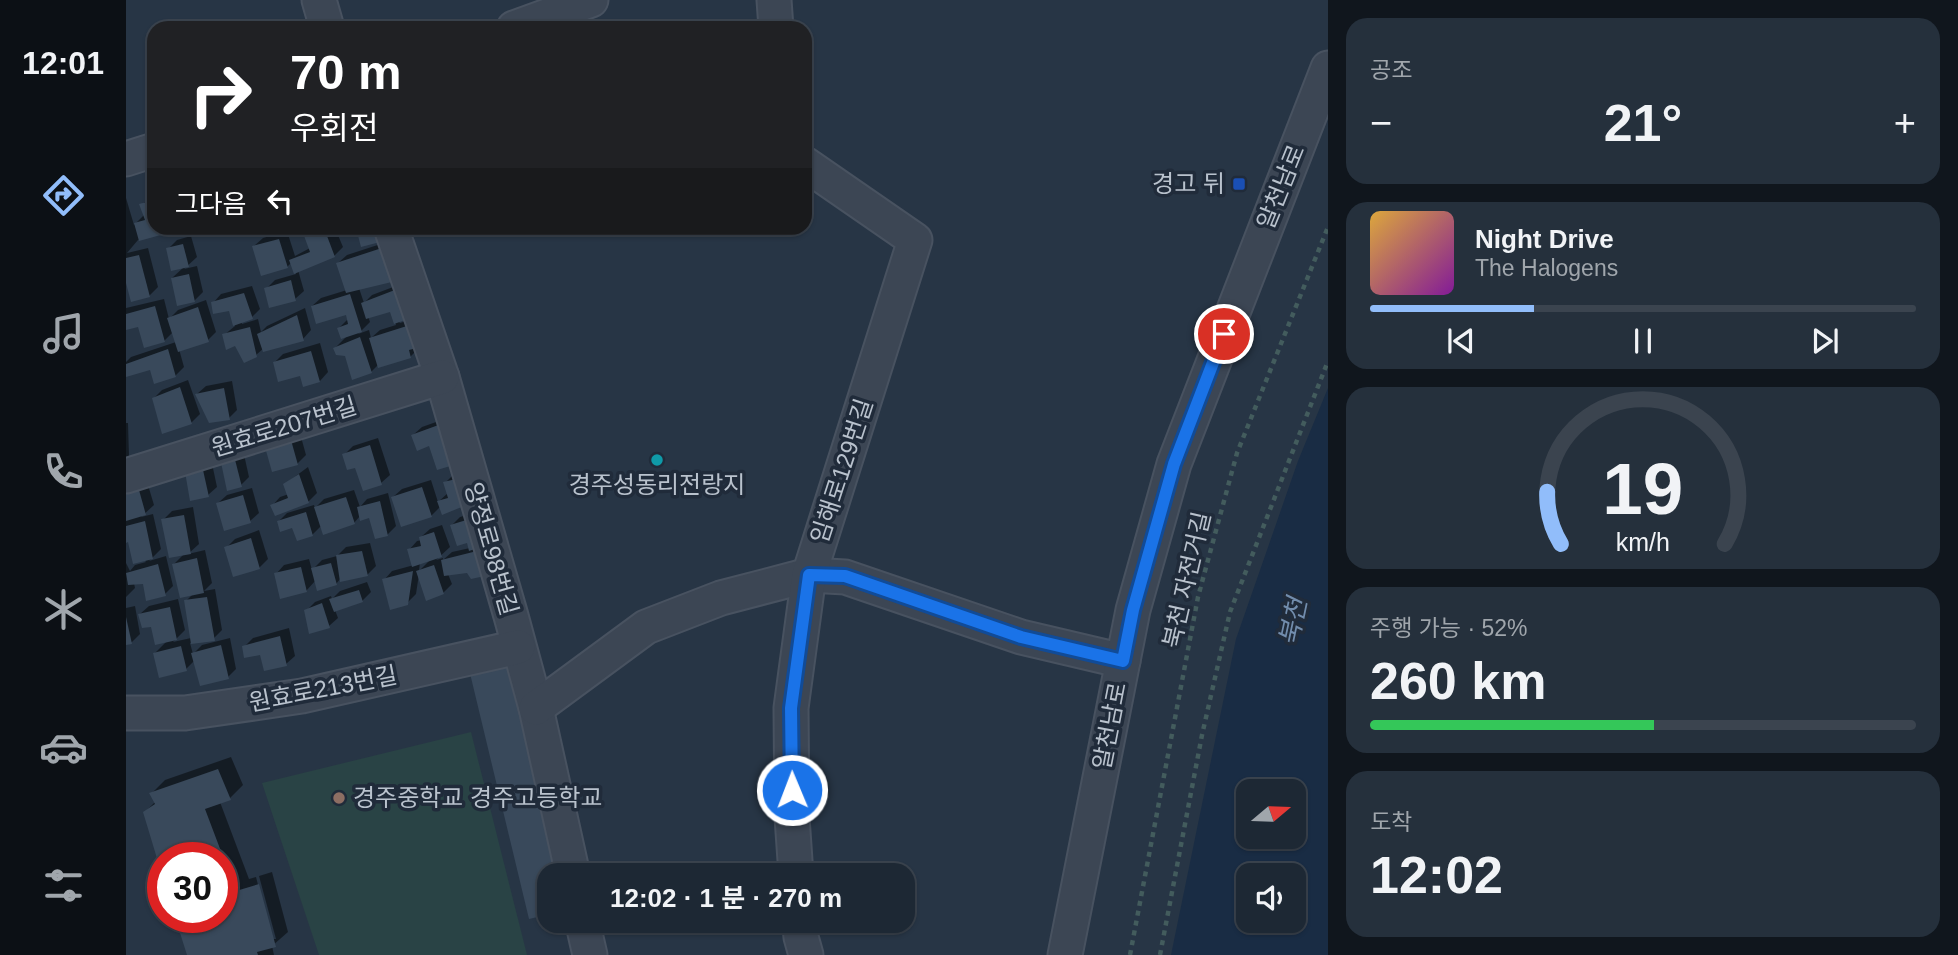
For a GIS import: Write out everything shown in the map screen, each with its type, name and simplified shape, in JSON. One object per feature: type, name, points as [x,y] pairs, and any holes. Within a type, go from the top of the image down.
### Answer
[{"type":"street","points":[[318,0],[325,21]]},
{"type":"street","points":[[533,21],[591,0]]},
{"type":"street","points":[[774,0],[776,21]]},
{"type":"street","name":"알천남로","points":[[1065,955],[1133,610],[1174,464],[1328,68]]},
{"type":"street","points":[[126,159],[147,152]]},
{"type":"street","name":"임해로129번길","points":[[795,863],[791,708],[809,575],[915,240],[812,169]]},
{"type":"street","name":"양정로98번길","points":[[393,235],[442,377],[536,708],[570,863]]},
{"type":"street","name":"원효로207번길","points":[[126,476],[442,377]]},
{"type":"street","points":[[536,708],[646,627],[722,598],[809,575],[845,576],[1021,637],[1123,661]]},
{"type":"street","name":"원효로213번길","points":[[126,713],[185,713],[302,696],[518,647]]},
{"type":"street","points":[[585,933],[590,955]]},
{"type":"street","points":[[800,933],[806,955]]},
{"type":"path","name":"북천 자전거길","points":[[1130,955],[1198,597],[1237,453],[1328,227]]},
{"type":"path","points":[[1160,955],[1202,735],[1230,612],[1328,361]]},
{"type":"green space","points":[[471,732],[527,955],[319,955],[262,783]]},
{"type":"water","name":"북천","points":[[1328,388],[1328,955],[1171,955],[1236,639],[1298,461]]},
{"type":"building","points":[[147,202],[147,235],[161,235],[139,241],[134,223],[145,220],[139,204]]},
{"type":"building","points":[[304,235],[327,235],[335,257],[294,274],[289,260],[310,252]]},
{"type":"building","points":[[358,235],[382,235],[384,241],[361,247]]},
{"type":"building","points":[[279,239],[288,268],[261,276],[252,246]]},
{"type":"building","points":[[183,244],[189,267],[171,271],[166,248]]},
{"type":"building","points":[[388,246],[396,281],[346,293],[336,263]]},
{"type":"building","points":[[139,255],[150,297],[131,302],[126,283],[126,258]]},
{"type":"building","points":[[189,274],[195,302],[177,306],[171,278]]},
{"type":"building","points":[[291,280],[296,301],[269,308],[264,288]]},
{"type":"building","points":[[400,288],[411,318],[394,324],[390,312],[366,319],[361,303]]},
{"type":"building","points":[[244,293],[253,319],[233,326],[229,311],[213,314],[211,302]]},
{"type":"building","points":[[350,294],[362,332],[341,339],[337,328],[348,324],[346,315],[316,324],[311,306]]},
{"type":"building","points":[[155,306],[165,342],[144,348],[138,327],[126,330],[126,314]]},
{"type":"building","points":[[198,307],[209,342],[178,352],[167,318]]},
{"type":"building","points":[[297,315],[304,341],[263,352],[257,334]]},
{"type":"building","points":[[410,325],[417,348],[409,350],[411,358],[378,368],[369,338]]},
{"type":"building","points":[[250,327],[257,357],[244,363],[235,346],[226,350],[222,334]]},
{"type":"building","points":[[360,337],[372,373],[352,380],[345,356],[336,355],[333,348]]},
{"type":"building","points":[[168,349],[176,377],[154,384],[150,370],[126,377],[126,364]]},
{"type":"building","points":[[311,351],[320,382],[303,387],[300,376],[278,382],[273,362]]},
{"type":"building","points":[[180,387],[192,424],[162,434],[152,398]]},
{"type":"building","points":[[224,388],[230,420],[209,423],[195,394]]},
{"type":"building","points":[[444,423],[457,464],[437,470],[429,446],[417,451],[411,435]]},
{"type":"building","points":[[289,433],[298,465],[272,472],[263,440]]},
{"type":"building","points":[[370,445],[382,485],[363,491],[355,468],[347,470],[342,454]]},
{"type":"building","points":[[232,448],[242,487],[227,491],[219,453]]},
{"type":"building","points":[[201,461],[209,497],[190,501],[184,466]]},
{"type":"building","points":[[299,474],[309,503],[275,516],[270,505],[288,498],[283,484]]},
{"type":"building","points":[[461,478],[469,504],[442,515],[437,501],[448,498],[443,482]]},
{"type":"building","points":[[137,483],[146,515],[126,521],[126,486]]},
{"type":"building","points":[[422,487],[432,517],[401,527],[391,497]]},
{"type":"building","points":[[243,495],[251,523],[224,531],[216,503]]},
{"type":"building","points":[[346,497],[355,524],[323,535],[314,507]]},
{"type":"building","points":[[380,501],[388,536],[375,539],[369,518],[360,521],[357,507]]},
{"type":"building","points":[[306,512],[313,536],[297,541],[292,528],[280,532],[277,521]]},
{"type":"building","points":[[184,515],[191,554],[169,558],[161,519]]},
{"type":"building","points":[[473,518],[481,547],[469,551],[467,543],[457,546],[450,525]]},
{"type":"building","points":[[145,521],[153,559],[133,564],[128,542],[126,543],[126,526]]},
{"type":"building","points":[[434,532],[442,557],[412,567],[407,549],[421,546],[419,537]]},
{"type":"building","points":[[251,538],[260,569],[233,577],[224,547]]},
{"type":"building","points":[[489,548],[494,574],[471,579],[467,573],[444,576],[441,560]]},
{"type":"building","points":[[362,551],[368,576],[340,582],[336,555]]},
{"type":"building","points":[[197,558],[204,593],[180,598],[172,564]]},
{"type":"building","points":[[331,563],[337,585],[317,591],[311,568]]},
{"type":"building","points":[[158,564],[166,596],[146,601],[143,584],[128,585],[126,573]]},
{"type":"building","points":[[434,565],[444,594],[426,601],[416,571]]},
{"type":"building","points":[[301,567],[307,592],[280,599],[274,573]]},
{"type":"building","points":[[413,571],[408,605],[390,610],[382,579]]},
{"type":"building","points":[[359,590],[363,602],[334,612],[329,599]]},
{"type":"building","points":[[207,597],[215,641],[191,644],[184,600]]},
{"type":"building","points":[[322,603],[330,628],[309,634],[304,610]]},
{"type":"building","points":[[170,607],[177,640],[155,645],[151,627],[142,628],[138,614]]},
{"type":"building","points":[[126,617],[132,644],[126,645]]},
{"type":"building","points":[[280,636],[287,666],[264,671],[260,655],[244,658],[242,646]]},
{"type":"building","points":[[221,645],[229,679],[200,686],[191,653]]},
{"type":"building","points":[[181,646],[187,671],[159,678],[153,653]]},
{"type":"building","points":[[515,650],[562,863],[537,863],[537,917],[529,919],[468,665]]},
{"type":"building","points":[[218,769],[231,800],[205,809],[217,842],[152,842],[143,812],[155,804],[149,793]]},
{"type":"building","points":[[259,884],[276,947],[257,952],[258,955],[187,955],[180,933],[238,933],[238,890]]},
{"type":"place","name":"경고 뒤","points":[[1239,184]]},
{"type":"place","name":"경주성동리전랑지","points":[[657,460]]},
{"type":"place","name":"경주중학교 경주고등학교","points":[[339,798]]},
{"type":"route","points":[[792,790],[791,708],[809,575],[845,576],[1021,637],[1123,661],[1133,610],[1174,464],[1224,334]]}]
